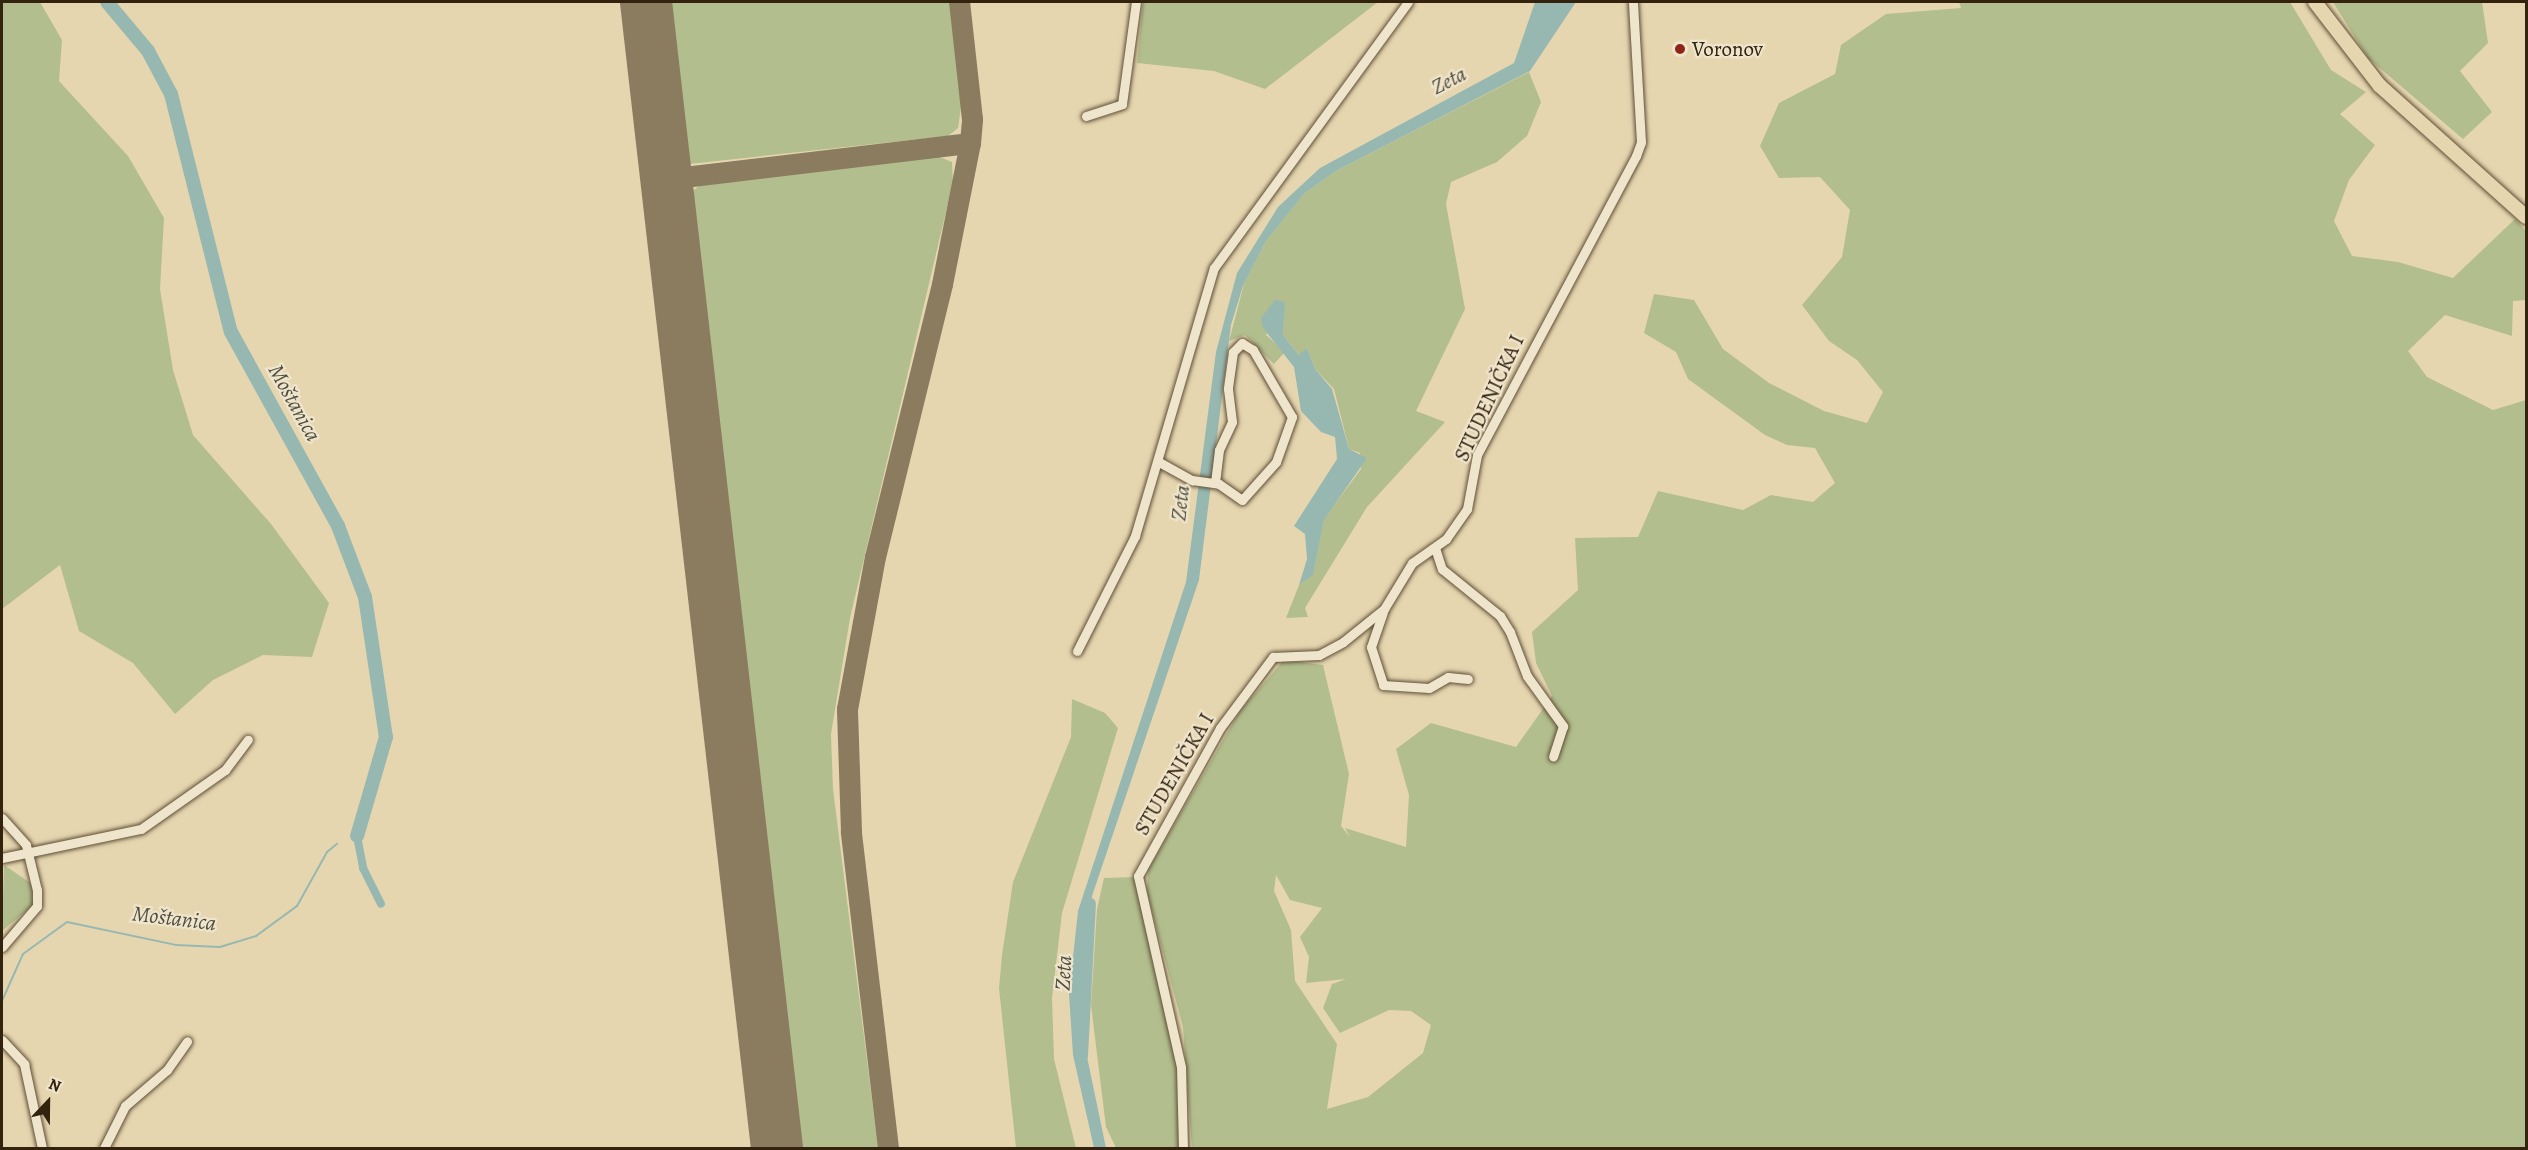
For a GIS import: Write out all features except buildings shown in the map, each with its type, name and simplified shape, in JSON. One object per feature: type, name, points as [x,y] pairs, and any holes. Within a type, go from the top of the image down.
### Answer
[{"type":"main road","points":[[2315,2],[2380,86],[2526,217]]},
{"type":"street","points":[[1086,116],[1122,104],[1136,2]]},
{"type":"street","name":"STUDENIČKA I","points":[[1184,1149],[1181,1067],[1138,876],[1220,728],[1273,657],[1319,655],[1384,609],[1412,563],[1435,548],[1467,509],[1477,455],[1636,156],[1641,142],[1633,2]]},
{"type":"street","points":[[1077,651],[1124,564],[1159,462],[1214,267],[1402,4]]},
{"type":"street","points":[[1159,462],[1192,480],[1214,483],[1246,500],[1282,451],[1292,422],[1288,405],[1253,350],[1242,343],[1233,352],[1228,389],[1232,422],[1219,450],[1214,483]]},
{"type":"street","points":[[1435,548],[1442,569],[1500,616],[1510,632],[1527,676],[1563,726],[1553,756]]},
{"type":"street","points":[[1384,609],[1371,647],[1383,685],[1428,688],[1448,677],[1468,679]]},
{"type":"street","points":[[2,858],[29,855],[141,830],[225,770],[248,740]]},
{"type":"street","points":[[2,818],[29,855],[37,906],[2,947]]},
{"type":"street","points":[[2,1040],[24,1064],[42,1149]]},
{"type":"street","points":[[104,1149],[125,1106],[167,1070],[187,1041]]},
{"type":"green space","points":[[2,2],[40,2],[62,40],[59,81],[128,156],[164,218],[160,289],[173,370],[193,435],[271,524],[329,603],[312,657],[263,655],[213,680],[175,714],[133,663],[79,631],[60,565],[2,609]]},
{"type":"green space","points":[[664,2],[952,2],[962,101],[958,128],[948,136],[689,164],[681,153]]},
{"type":"green space","points":[[1143,2],[1378,2],[1265,89],[1214,71],[1137,63]]},
{"type":"green space","points":[[1959,2],[2290,2],[2331,70],[2366,92],[2340,114],[2375,145],[2349,180],[2334,221],[2352,256],[2398,262],[2453,278],[2515,219],[2526,231],[2526,300],[2513,301],[2512,336],[2445,315],[2408,351],[2427,377],[2493,410],[2526,400],[2526,1148],[1192,1148],[1183,1027],[1147,892],[1148,870],[1240,711],[1284,660],[1323,665],[1349,774],[1341,826],[1350,837],[1345,828],[1406,847],[1409,795],[1396,749],[1431,723],[1516,747],[1552,696],[1536,663],[1532,632],[1578,590],[1575,538],[1638,537],[1658,491],[1743,510],[1771,495],[1813,502],[1835,483],[1815,448],[1787,445],[1765,435],[1688,379],[1676,352],[1644,333],[1654,294],[1694,300],[1723,349],[1769,383],[1824,411],[1867,423],[1883,392],[1857,360],[1829,341],[1802,305],[1842,257],[1850,210],[1820,177],[1779,178],[1760,146],[1779,103],[1835,74],[1841,45],[1886,14],[1961,8]],"holes":[[[1276,875],[1290,900],[1322,908],[1300,937],[1309,957],[1306,983],[1346,979],[1332,984],[1323,1008],[1340,1033],[1389,1010],[1411,1011],[1431,1025],[1423,1053],[1368,1097],[1327,1109],[1337,1044],[1295,981],[1291,930],[1274,891]]]},
{"type":"green space","points":[[2333,2],[2482,2],[2488,43],[2460,71],[2492,112],[2463,139],[2368,58]]},
{"type":"green space","points":[[1529,72],[1541,102],[1527,136],[1497,162],[1451,182],[1446,204],[1465,309],[1416,411],[1445,422],[1367,507],[1305,608],[1308,617],[1286,618],[1299,585],[1313,574],[1324,519],[1361,469],[1360,453],[1349,449],[1334,389],[1315,369],[1307,348],[1300,356],[1283,335],[1284,302],[1266,335],[1285,352],[1274,364],[1245,335],[1229,341],[1244,284],[1266,241],[1305,193],[1336,171]]},
{"type":"green space","points":[[937,156],[952,162],[953,182],[850,618],[831,734],[833,789],[878,1148],[793,1148],[687,196],[701,184]]},
{"type":"green space","points":[[1072,699],[1105,713],[1118,728],[1062,913],[1052,998],[1054,1059],[1076,1148],[1016,1148],[999,988],[1002,955],[1013,882],[1071,737]]},
{"type":"green space","points":[[4,865],[32,884],[33,905],[2,931]]},
{"type":"green space","points":[[1138,877],[1181,1068],[1184,1148],[1116,1148],[1106,1127],[1091,1005],[1097,909],[1104,878]]},
{"type":"water","points":[[1535,2],[1576,2],[1530,71],[1336,171],[1305,193],[1266,241],[1243,286],[1231,325],[1199,580],[1092,896],[1080,1023],[1106,1148],[1094,1148],[1073,1055],[1069,994],[1078,911],[1186,582],[1216,352],[1237,273],[1278,207],[1320,168],[1514,63]]},
{"type":"water","points":[[1275,300],[1285,302],[1283,335],[1299,355],[1307,348],[1315,369],[1332,389],[1349,449],[1367,458],[1324,520],[1313,575],[1299,585],[1307,559],[1305,534],[1294,526],[1337,459],[1335,437],[1321,432],[1301,411],[1294,367],[1263,328],[1261,318]]},
{"type":"waterway","name":"Moštanica","points":[[107,2],[148,51],[171,94],[231,332],[338,526],[365,597],[386,737],[357,836]]},
{"type":"waterway","points":[[357,836],[363,868],[381,904]]},
{"type":"waterway","name":"Moštanica","points":[[2,1001],[23,954],[67,922],[176,945],[220,947],[256,936],[297,906],[327,852],[337,844]]},
{"type":"waterway","name":"Zeta","points":[[1081,1056],[1089,904]]},
{"type":"taxiway","points":[[888,1148],[851,831],[847,709],[875,557],[942,284],[970,143],[972,119],[959,2]]},
{"type":"taxiway","points":[[667,179],[970,143]]},
{"type":"runway","points":[[646,2],[777,1148]]},
{"type":"place","name":"Voronov","points":[[1680,49]]}]
